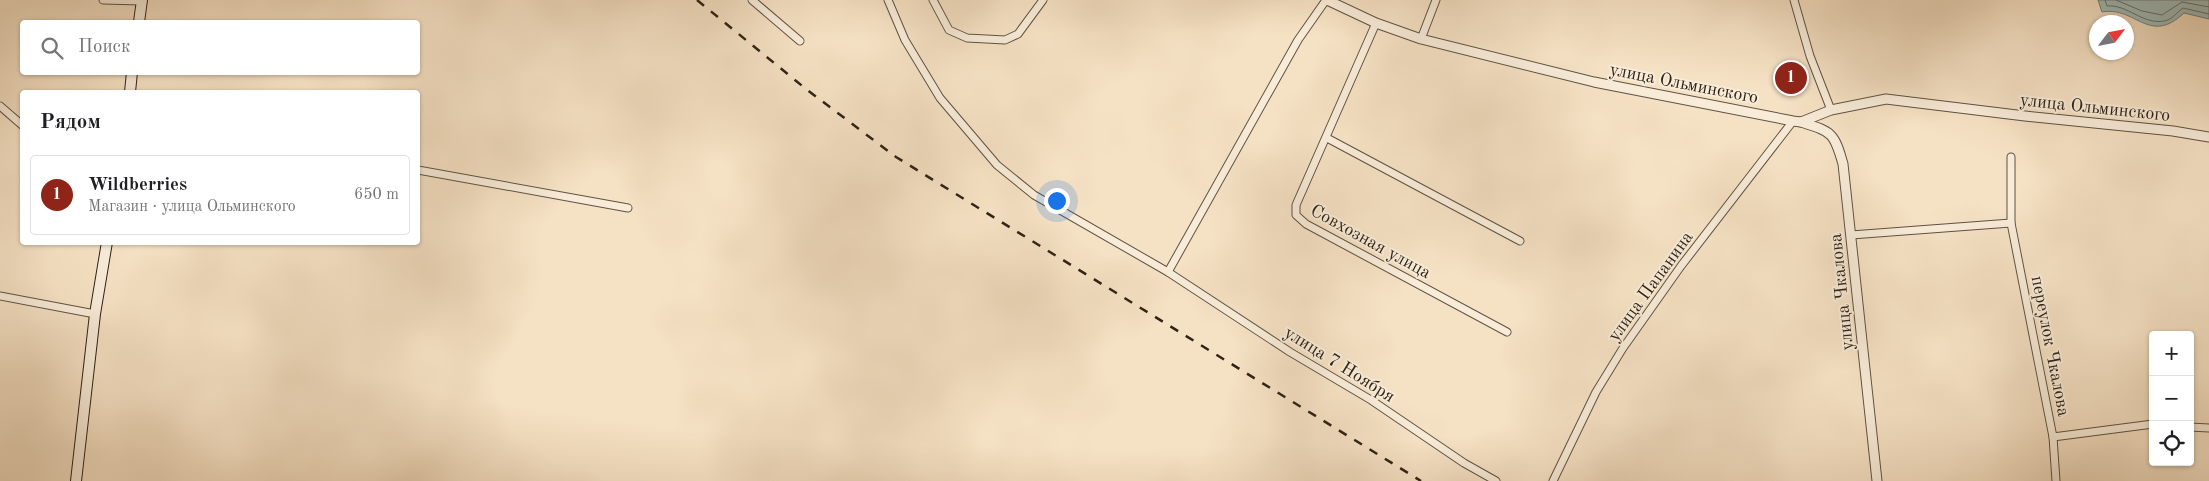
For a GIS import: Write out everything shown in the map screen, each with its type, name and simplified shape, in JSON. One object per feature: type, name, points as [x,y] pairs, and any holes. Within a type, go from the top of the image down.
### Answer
[{"type":"main road","points":[[139,20],[142,0]]},
{"type":"main road","points":[[130,90],[132,75]]},
{"type":"main road","points":[[76,481],[95,314],[106,245]]},
{"type":"street","points":[[103,0],[142,0]]},
{"type":"street","points":[[752,0],[800,41]]},
{"type":"street","name":"улица 7 Ноября","points":[[888,0],[905,40],[940,98],[997,165],[1034,195],[1168,272],[1290,352],[1371,400],[1464,463],[1496,481]]},
{"type":"street","points":[[933,0],[949,30],[967,38],[1005,40],[1018,34],[1043,0]]},
{"type":"street","points":[[1168,272],[1298,40],[1327,0]]},
{"type":"street","name":"улица Ольминского","points":[[1327,0],[1376,23],[1421,38],[1594,82],[1797,121],[1831,110],[1886,99],[2173,131],[2209,138]]},
{"type":"street","points":[[1421,38],[1436,0]]},
{"type":"street","points":[[1794,0],[1810,56],[1831,110]]},
{"type":"street","name":"Совхозная улица","points":[[1376,23],[1296,205],[1296,215],[1300,220],[1507,332]]},
{"type":"street","points":[[0,106],[20,124]]},
{"type":"street","name":"улица Чкалова","points":[[1797,121],[1828,130],[1836,142],[1843,164],[1877,481]]},
{"type":"street","name":"улица Папанина","points":[[1553,481],[1596,392],[1623,348],[1681,266],[1797,121]]},
{"type":"street","points":[[1327,138],[1520,241]]},
{"type":"street","name":"переулок Чкалова","points":[[2011,157],[2011,223],[2053,437],[2149,425]]},
{"type":"street","points":[[420,170],[628,208]]},
{"type":"street","points":[[1851,235],[2011,223]]},
{"type":"street","points":[[0,296],[95,314]]},
{"type":"street","points":[[2194,427],[2209,428]]},
{"type":"street","points":[[2053,437],[2056,481]]},
{"type":"water","points":[[2098,0],[2209,0],[2209,19],[2184,13],[2172,22],[2161,26],[2143,23],[2134,19],[2134,15],[2102,12]]},
{"type":"railway","points":[[697,0],[806,89],[896,157],[1421,481]]},
{"type":"place","name":"Wildberries","points":[[1791,78]]}]
